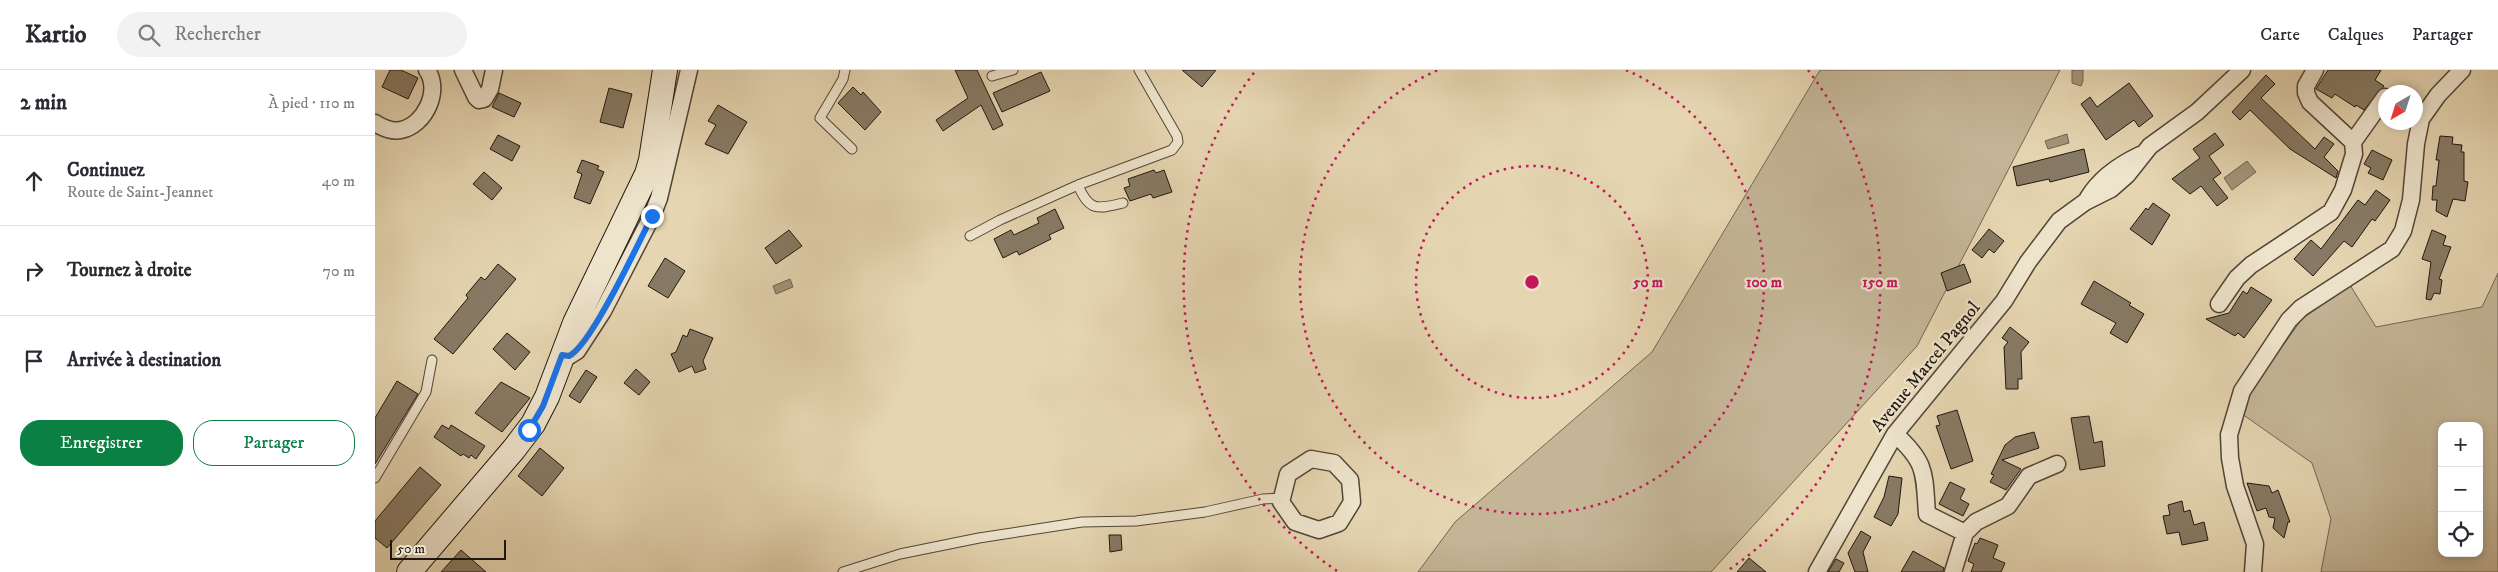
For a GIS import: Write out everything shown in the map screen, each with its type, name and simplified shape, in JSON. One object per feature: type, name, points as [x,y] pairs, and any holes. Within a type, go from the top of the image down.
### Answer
[{"type":"main road","points":[[409,572],[529,430],[543,406],[562,355],[597,274],[647,174],[651,160],[665,70]]},
{"type":"street","points":[[375,124],[390,130],[401,130],[413,125],[424,116],[431,90],[427,70]]},
{"type":"street","points":[[463,70],[475,98],[479,100],[484,99],[490,89],[494,70]]},
{"type":"street","points":[[562,355],[569,356],[579,348],[603,311],[652,216],[659,198],[689,70]]},
{"type":"street","name":"Avenue Marcel Pagnol","points":[[1817,572],[1895,434],[2004,301],[2028,262],[2059,220],[2085,202],[2111,189],[2127,175],[2143,154],[2207,103],[2241,70]]},
{"type":"street","points":[[2315,70],[2306,86],[2306,93],[2310,102],[2353,142]]},
{"type":"street","points":[[2253,572],[2255,544],[2235,486],[2230,458],[2229,435],[2242,391],[2289,320],[2301,308],[2391,249],[2403,231],[2411,200],[2421,120],[2437,95],[2462,70]]},
{"type":"street","points":[[2219,304],[2237,278],[2251,264],[2331,212],[2351,167],[2354,154],[2353,142],[2378,107]]},
{"type":"street","points":[[1895,434],[1915,451],[1924,473],[1927,514],[1965,533]]},
{"type":"street","points":[[1311,459],[1335,463],[1350,480],[1352,502],[1339,523],[1319,530],[1295,522],[1281,502],[1282,498],[1288,474],[1311,459]]},
{"type":"street","points":[[1953,572],[1965,533],[1976,522],[2008,506],[2029,476],[2057,464]]},
{"type":"lane","points":[[845,70],[843,79],[820,118],[852,149]]},
{"type":"lane","points":[[991,76],[1013,70]]},
{"type":"lane","points":[[970,236],[1000,220],[1078,185],[1172,150],[1178,142],[1177,136],[1139,70]]},
{"type":"lane","points":[[1078,185],[1083,199],[1089,206],[1102,208],[1123,203]]},
{"type":"lane","points":[[375,478],[426,392],[432,360]]},
{"type":"lane","points":[[843,572],[900,554],[979,538],[1082,522],[1136,521],[1205,512],[1263,499],[1282,498]]},
{"type":"shaded area","points":[[1820,70],[2060,70],[1917,346],[1711,572],[1418,572],[1455,522],[1652,352]]},
{"type":"shaded area","points":[[2072,70],[2083,70],[2081,86],[2072,83]]},
{"type":"shaded area","points":[[2067,134],[2069,143],[2048,149],[2045,141]]},
{"type":"shaded area","points":[[2247,161],[2256,172],[2232,190],[2224,178]]},
{"type":"shaded area","points":[[2498,273],[2498,572],[2321,572],[2331,519],[2312,463],[2242,414],[2251,390],[2302,319],[2350,285],[2376,327],[2482,307]]},
{"type":"shaded area","points":[[790,279],[793,287],[776,294],[773,286]]},
{"type":"building","points":[[390,70],[401,70],[418,78],[408,99],[382,87]]},
{"type":"building","points":[[955,70],[977,70],[1003,125],[993,130],[981,105],[943,131],[936,120],[968,98]]},
{"type":"building","points":[[1182,70],[1216,70],[1202,87]]},
{"type":"building","points":[[2328,70],[2381,70],[2375,80],[2382,85],[2378,85],[2378,93],[2364,110],[2356,105],[2355,107],[2335,94],[2332,98],[2316,89]]},
{"type":"building","points":[[1041,72],[1050,91],[1002,112],[993,93]]},
{"type":"building","points":[[2266,75],[2275,84],[2261,98],[2315,149],[2324,137],[2334,144],[2324,157],[2338,171],[2336,178],[2290,149],[2250,110],[2240,120],[2232,112]]},
{"type":"building","points":[[2129,83],[2153,116],[2139,127],[2134,120],[2106,140],[2081,104],[2090,97],[2097,107]]},
{"type":"building","points":[[853,87],[861,95],[863,92],[881,112],[865,130],[838,103]]},
{"type":"building","points":[[609,88],[632,94],[623,128],[600,122]]},
{"type":"building","points":[[499,93],[521,103],[514,117],[492,107]]},
{"type":"building","points":[[718,105],[747,122],[728,154],[705,144],[716,125],[708,121]]},
{"type":"building","points":[[2215,133],[2224,145],[2209,156],[2221,173],[2213,179],[2228,198],[2217,206],[2201,186],[2190,194],[2172,179],[2200,158],[2193,149]]},
{"type":"building","points":[[498,135],[520,146],[512,161],[490,149]]},
{"type":"building","points":[[2440,136],[2453,137],[2452,144],[2462,145],[2461,152],[2464,152],[2464,181],[2468,182],[2465,201],[2453,199],[2447,217],[2436,211],[2437,200],[2432,200],[2433,186],[2436,186],[2439,160],[2436,160]]},
{"type":"building","points":[[2084,149],[2089,172],[2050,182],[2049,179],[2017,186],[2013,167]]},
{"type":"building","points":[[2372,150],[2392,160],[2383,180],[2368,173],[2371,168],[2364,164]]},
{"type":"building","points":[[582,160],[599,166],[597,169],[604,172],[590,204],[574,198],[582,174],[577,172]]},
{"type":"building","points":[[1154,170],[1156,173],[1164,170],[1172,192],[1153,198],[1151,194],[1130,201],[1124,188],[1130,186],[1128,179]]},
{"type":"building","points":[[484,172],[502,188],[492,200],[473,184]]},
{"type":"building","points":[[2376,190],[2390,200],[2375,221],[2372,219],[2352,247],[2344,241],[2313,276],[2294,259],[2311,240],[2321,249],[2358,200],[2365,205]]},
{"type":"building","points":[[2153,203],[2170,215],[2152,245],[2130,229],[2146,208],[2148,210]]},
{"type":"building","points":[[1055,209],[1064,228],[1049,235],[1051,239],[1019,255],[1017,251],[1003,258],[994,239],[1011,230],[1014,235],[1039,223],[1037,218]]},
{"type":"building","points":[[1989,229],[2004,241],[1994,253],[1989,249],[1982,258],[1972,250]]},
{"type":"building","points":[[789,230],[802,246],[776,264],[765,248]]},
{"type":"building","points":[[2432,230],[2446,236],[2443,245],[2451,247],[2439,279],[2442,280],[2440,294],[2434,293],[2431,300],[2426,299],[2431,262],[2422,259]]},
{"type":"building","points":[[665,258],[685,271],[668,298],[648,286]]},
{"type":"building","points":[[498,264],[516,279],[453,354],[434,339],[468,298],[466,295],[481,277],[485,280]]},
{"type":"building","points":[[1964,264],[1971,282],[1947,291],[1941,273]]},
{"type":"building","points":[[2094,281],[2131,303],[2129,305],[2144,314],[2127,343],[2110,333],[2116,323],[2081,304]]},
{"type":"building","points":[[2251,287],[2272,300],[2244,338],[2238,333],[2235,336],[2206,319],[2229,313],[2243,291],[2247,294]]},
{"type":"building","points":[[2010,327],[2029,342],[2021,352],[2022,379],[2018,379],[2018,389],[2006,389],[2004,347],[2008,342],[2002,338]]},
{"type":"building","points":[[690,329],[713,338],[703,361],[706,369],[695,373],[692,366],[679,372],[671,354],[676,352],[683,335],[687,337]]},
{"type":"building","points":[[507,333],[530,352],[515,370],[493,349]]},
{"type":"building","points":[[636,369],[650,382],[639,395],[624,383]]},
{"type":"building","points":[[586,370],[597,377],[580,403],[569,396]]},
{"type":"building","points":[[397,381],[418,394],[375,464],[375,418]]},
{"type":"building","points":[[501,382],[530,398],[502,432],[475,413]]},
{"type":"building","points":[[1957,410],[1973,461],[1951,469],[1936,426],[1940,425],[1937,416]]},
{"type":"building","points":[[2089,416],[2094,443],[2102,441],[2105,466],[2080,470],[2071,418]]},
{"type":"building","points":[[442,425],[449,429],[451,425],[485,446],[476,459],[471,455],[469,458],[463,454],[461,456],[434,437]]},
{"type":"building","points":[[2034,432],[2039,448],[2002,460],[2021,469],[2006,490],[1990,482],[1994,475],[1991,474],[2005,445],[2015,437]]},
{"type":"building","points":[[540,448],[564,468],[542,496],[518,476]]},
{"type":"building","points":[[420,467],[441,485],[387,548],[375,538],[375,521]]},
{"type":"building","points":[[1889,476],[1902,478],[1898,514],[1891,526],[1874,517],[1884,497]]},
{"type":"building","points":[[1950,482],[1965,489],[1960,499],[1969,504],[1963,516],[1939,504]]},
{"type":"building","points":[[2247,483],[2269,486],[2272,493],[2278,490],[2290,522],[2288,522],[2284,538],[2273,528],[2275,518],[2269,517],[2266,508],[2257,511]]},
{"type":"building","points":[[2182,501],[2184,512],[2190,510],[2194,525],[2204,522],[2208,540],[2182,545],[2179,532],[2167,534],[2163,516],[2170,515],[2168,505]]},
{"type":"building","points":[[1861,531],[1871,537],[1863,552],[1868,572],[1855,572],[1848,553]]},
{"type":"building","points":[[1109,535],[1121,535],[1122,550],[1110,552]]},
{"type":"building","points":[[1980,538],[1998,545],[1993,558],[2005,563],[2001,572],[1971,572],[1974,564],[1968,561],[1975,543],[1977,544]]},
{"type":"building","points":[[461,550],[486,572],[441,572]]},
{"type":"building","points":[[1913,551],[1944,568],[1943,572],[1901,572]]},
{"type":"building","points":[[1749,558],[1766,572],[1737,572]]},
{"type":"building","points":[[1836,559],[1844,563],[1839,572],[1828,572]]},
{"type":"route","points":[[529,430],[543,406],[562,355],[569,356],[574,354],[603,311],[652,216]]}]
